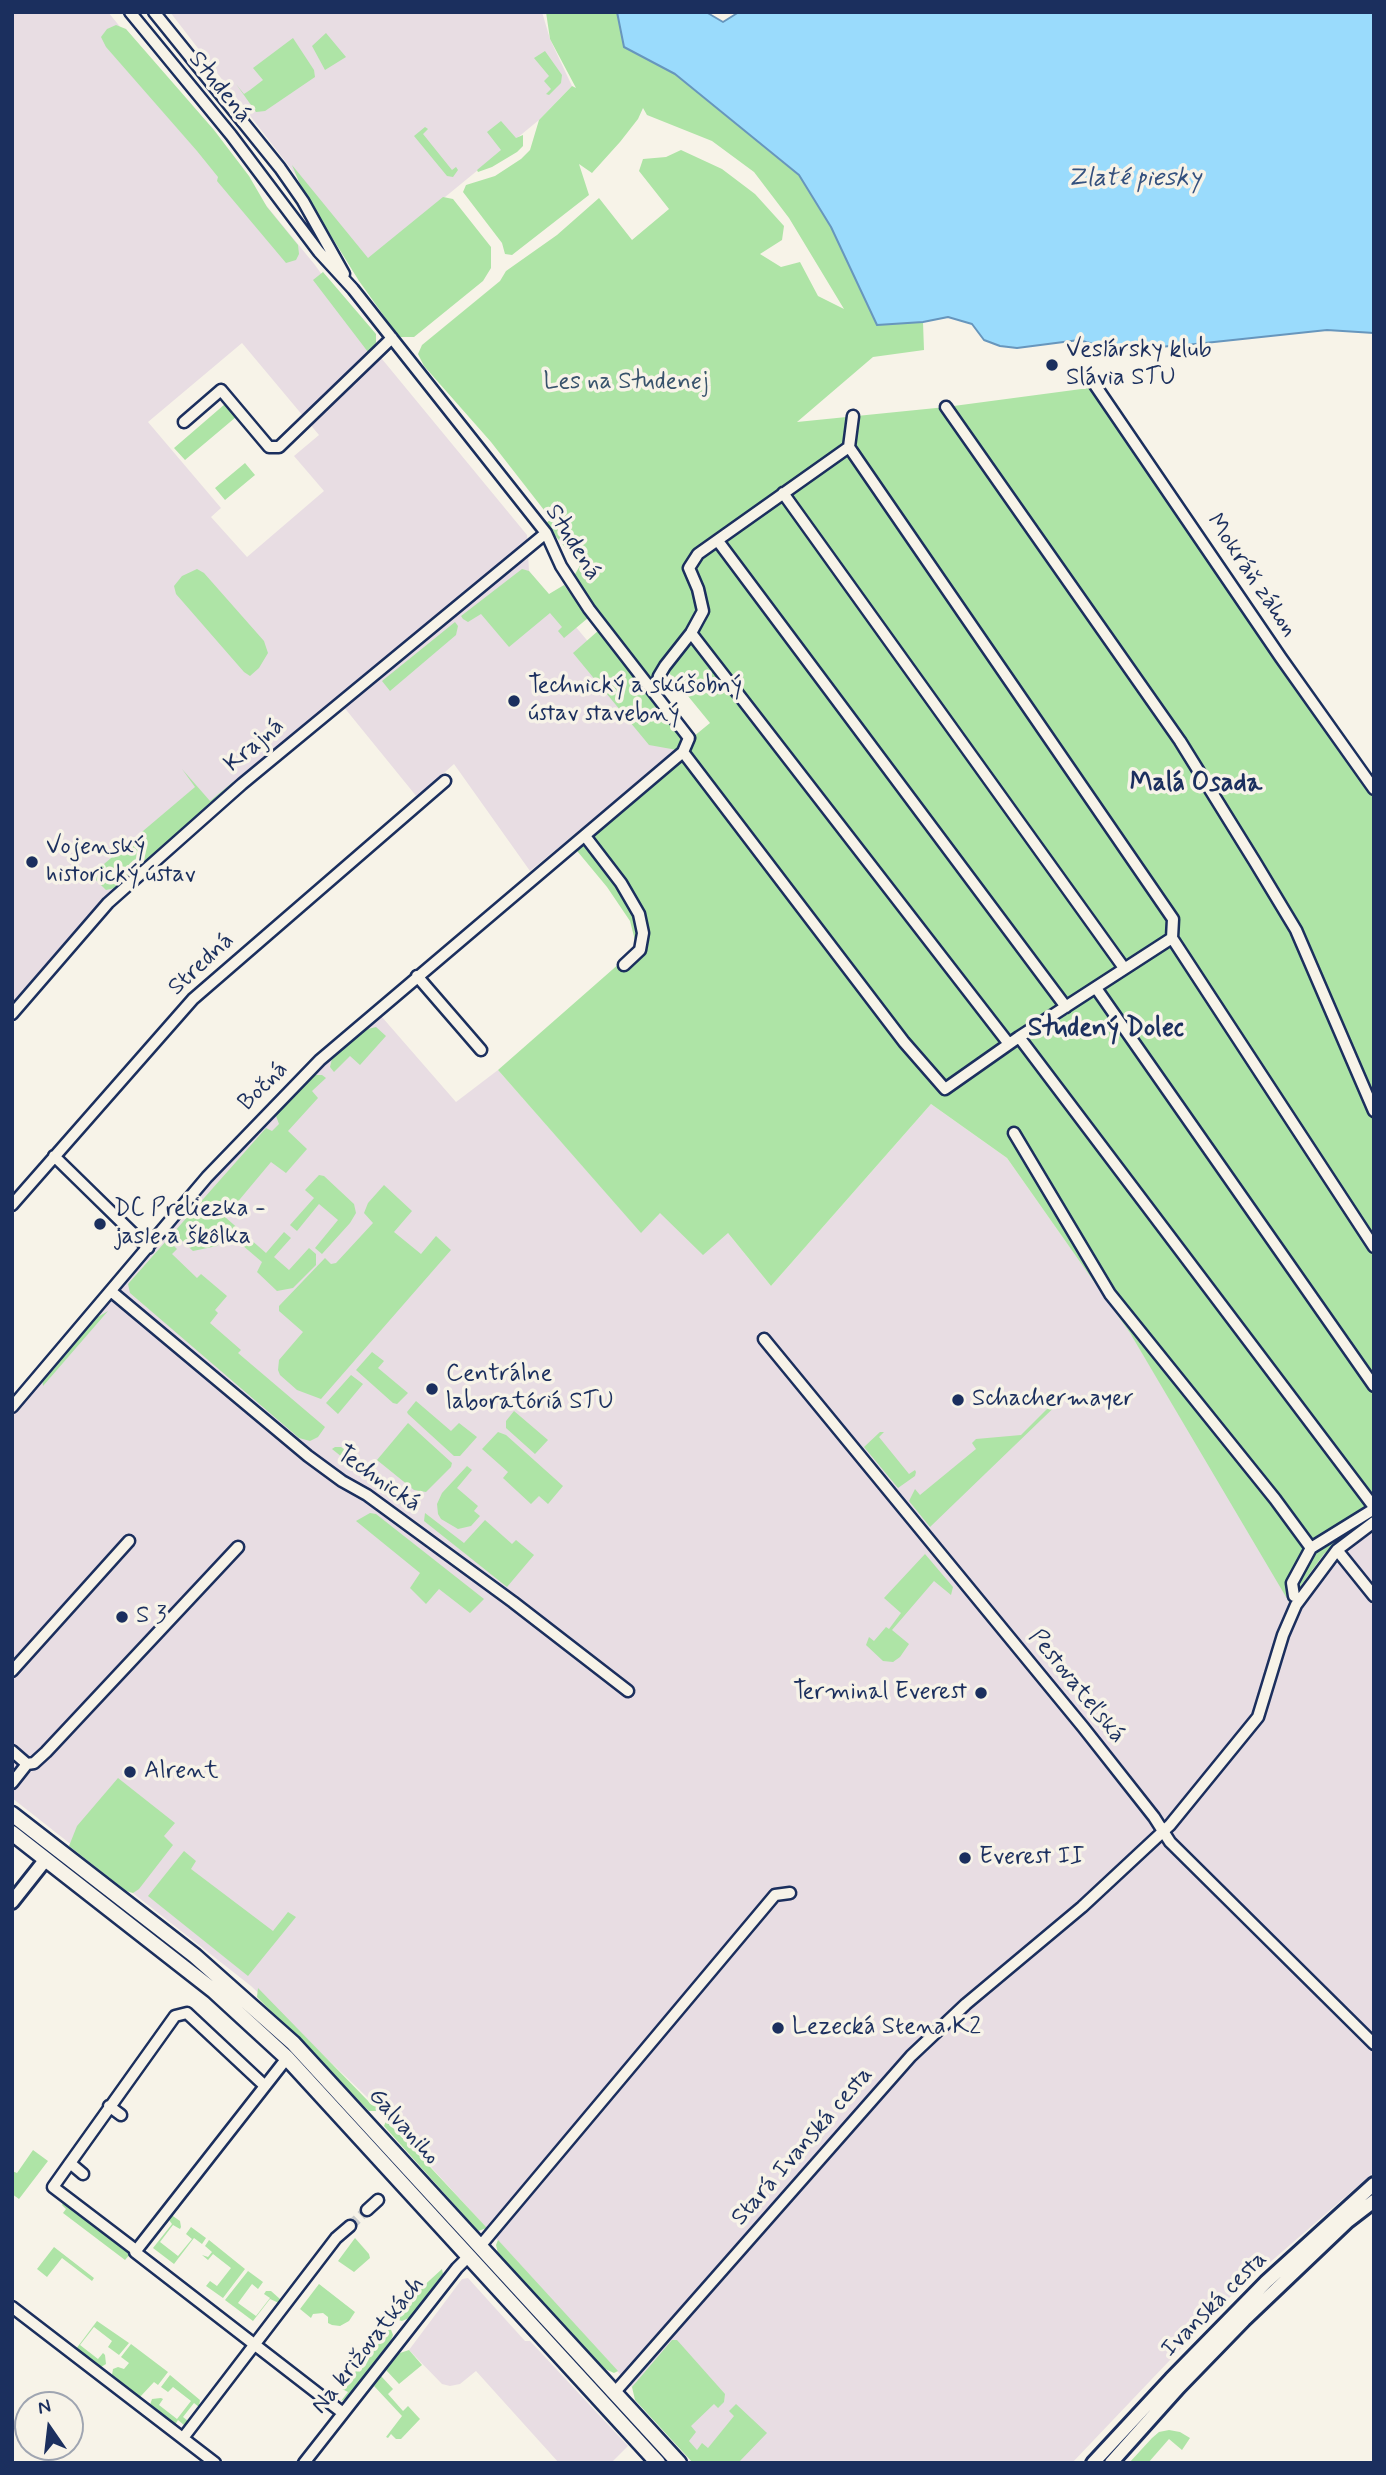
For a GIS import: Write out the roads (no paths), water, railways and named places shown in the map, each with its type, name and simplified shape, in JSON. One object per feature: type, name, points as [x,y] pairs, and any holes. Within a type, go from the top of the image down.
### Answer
[{"type":"main road","name":"Galvaniho","points":[[12,1814],[195,1956],[270,2020],[331,2082],[679,2463]]},
{"type":"main road","name":"Galvaniho","points":[[12,1833],[214,1991],[287,2058],[658,2463]]},
{"type":"main road","points":[[46,1859],[64,1854]]},
{"type":"main road","points":[[469,2256],[481,2245]]},
{"type":"main road","points":[[604,2404],[615,2392]]},
{"type":"street","name":"Studená","points":[[130,12],[231,135],[319,251],[353,289],[546,533],[561,566],[589,609],[689,738]]},
{"type":"street","name":"Studená","points":[[154,12],[280,168],[303,201],[353,289]]},
{"type":"street","points":[[184,422],[221,390],[269,447],[279,447],[391,338]]},
{"type":"street","name":"Mokráň záhon","points":[[1095,385],[1374,789]]},
{"type":"street","points":[[946,407],[1180,741],[1255,862],[1296,930],[1374,1111]]},
{"type":"street","points":[[853,416],[849,447],[1172,919],[1172,937],[1374,1247]]},
{"type":"street","points":[[655,693],[659,676],[704,611],[689,568],[698,554],[849,447]]},
{"type":"street","points":[[783,493],[1124,968]]},
{"type":"street","name":"Krajná","points":[[12,1014],[108,903],[233,792],[546,533]]},
{"type":"street","points":[[718,541],[1066,1007]]},
{"type":"street","points":[[691,633],[1009,1044]]},
{"type":"street","name":"Bočná","points":[[12,1407],[230,1152],[320,1060],[683,752],[689,738]]},
{"type":"street","points":[[683,752],[904,1042],[945,1089],[1172,937]]},
{"type":"street","name":"Stredná","points":[[12,1205],[193,999],[445,782]]},
{"type":"street","points":[[585,836],[621,883],[639,914],[643,933],[640,950],[624,965]]},
{"type":"street","points":[[417,976],[481,1050]]},
{"type":"street","points":[[1097,988],[1374,1385]]},
{"type":"street","points":[[1019,1037],[1374,1508],[1311,1548],[1292,1583],[1294,1595]]},
{"type":"street","points":[[1014,1132],[1110,1294],[1275,1499],[1311,1548]]},
{"type":"street","points":[[54,1156],[148,1248]]},
{"type":"street","name":"Technická","points":[[112,1292],[308,1456],[342,1482],[367,1495],[513,1602],[628,1691]]},
{"type":"street","name":"Pestovateľská","points":[[764,1339],[1083,1727],[1154,1817],[1163,1833],[1215,1888],[1374,2044]]},
{"type":"street","points":[[1163,1833],[1258,1717],[1294,1608],[1337,1550],[1374,1522]]},
{"type":"street","points":[[12,1671],[129,1541]]},
{"type":"street","points":[[12,1783],[27,1764],[34,1763],[68,1728],[237,1547]]},
{"type":"street","points":[[1337,1550],[1374,1597]]},
{"type":"street","points":[[12,1751],[27,1764]]},
{"type":"street","name":"Stará Ivanská cesta","points":[[615,2392],[911,2056],[966,2004],[1163,1833]]},
{"type":"street","points":[[12,1902],[46,1859]]},
{"type":"street","points":[[481,2245],[775,1895],[790,1893]]},
{"type":"street","points":[[265,2086],[187,2013],[176,2016],[53,2187],[343,2413]]},
{"type":"street","points":[[136,2252],[287,2058]]},
{"type":"street","points":[[109,2106],[121,2115]]},
{"type":"street","points":[[70,2164],[83,2174]]},
{"type":"street","name":"Ivanská cesta","points":[[1093,2463],[1266,2282],[1374,2184]]},
{"type":"street","points":[[367,2210],[378,2200]]},
{"type":"street","name":"Ivanská cesta","points":[[1111,2463],[1179,2387],[1253,2312],[1348,2221],[1374,2201]]},
{"type":"street","points":[[183,2438],[336,2238],[349,2226]]},
{"type":"street","name":"Na križovatkách","points":[[304,2463],[469,2256]]},
{"type":"street","points":[[12,2307],[215,2463]]},
{"type":"water","name":"Zlaté piesky","points":[[617,12],[706,12],[723,22],[739,12],[1374,12],[1374,333],[1327,330],[1114,350],[1079,340],[1017,348],[1000,346],[984,340],[972,324],[948,317],[923,322],[877,325],[831,227],[799,175],[675,74],[624,47]]},
{"type":"tunnel","points":[[350,2226],[367,2210]]},
{"type":"place","name":"Veslársky klub Slávia STU","points":[[1052,365]]},
{"type":"place","name":"Technický a skúšobný ústav stavebný","points":[[514,701]]},
{"type":"place","name":"Vojenský historický ústav","points":[[32,862]]},
{"type":"place","name":"DC Preliezka - jasle a škôlka","points":[[100,1224]]},
{"type":"place","name":"Centrálne laboratóriá STU","points":[[432,1389]]},
{"type":"place","name":"Schachermayer","points":[[958,1400]]},
{"type":"place","name":"S 3","points":[[122,1617]]},
{"type":"place","name":"Terminal Everest","points":[[981,1693]]},
{"type":"place","name":"Alrent","points":[[130,1772]]},
{"type":"place","name":"Everest II","points":[[965,1858]]},
{"type":"place","name":"Lezecká Stena K2","points":[[778,2028]]},
{"type":"district","name":"Malá Osada","points":[[1196,785]]},
{"type":"district","name":"Studený Dolec","points":[[1106,1030]]},
{"type":"park label","name":"Les na Studenej","points":[[626,383]]}]
